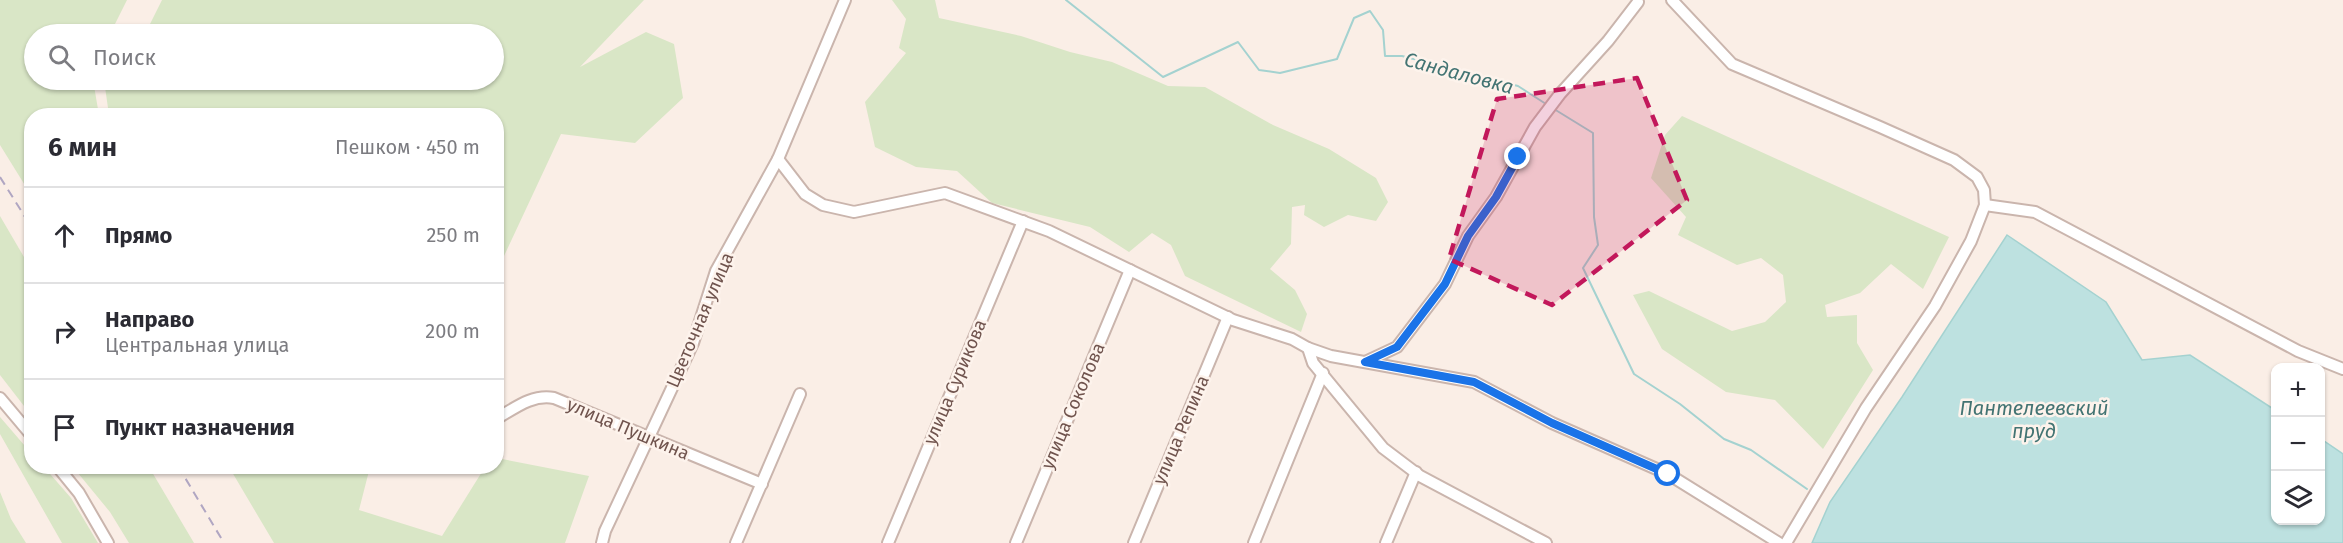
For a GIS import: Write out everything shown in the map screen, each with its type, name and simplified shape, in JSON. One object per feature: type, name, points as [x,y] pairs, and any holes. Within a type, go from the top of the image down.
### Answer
[{"type":"street","name":"Цветочная улица","points":[[602,543],[605,531],[693,343],[716,271],[778,159],[845,0]]},
{"type":"street","points":[[1672,0],[1732,64],[1954,160],[1977,177],[1984,190],[1985,205],[1971,241],[1935,306],[1866,408],[1786,543]]},
{"type":"street","points":[[1365,362],[1397,347],[1445,284],[1468,236],[1496,197],[1535,127],[1560,94],[1601,50],[1637,1]]},
{"type":"street","points":[[778,159],[805,194],[823,205],[854,212],[945,193],[1049,231],[1228,317],[1292,339],[1308,348],[1331,356],[1474,382],[1552,423],[1668,474],[1779,543]]},
{"type":"street","points":[[1985,205],[2035,212],[2298,351],[2343,369]]},
{"type":"street","name":"улица Сурикова","points":[[888,543],[1023,221]]},
{"type":"street","name":"улица Соколова","points":[[1016,543],[1130,270]]},
{"type":"street","name":"улица Репина","points":[[1134,543],[1228,317]]},
{"type":"street","points":[[1308,348],[1313,363],[1383,448],[1416,472],[1533,540],[1546,543]]},
{"type":"street","points":[[1254,543],[1323,373]]},
{"type":"street","points":[[736,543],[800,394]]},
{"type":"street","name":"улица Пушкина","points":[[504,414],[531,399],[543,396],[554,398],[762,484]]},
{"type":"street","points":[[0,398],[24,426]]},
{"type":"street","points":[[1386,543],[1416,472]]},
{"type":"street","points":[[64,474],[79,493],[108,543]]},
{"type":"highlighted area","points":[[1637,78],[1687,200],[1552,305],[1449,259],[1497,99]]},
{"type":"green space","points":[[0,0],[127,0],[115,24],[24,24],[24,90],[95,90],[98,108],[24,108],[24,184],[0,145]]},
{"type":"green space","points":[[162,0],[644,0],[580,67],[646,32],[674,44],[683,98],[635,143],[561,134],[504,256],[504,108],[108,108],[105,90],[504,90],[504,24],[150,24]]},
{"type":"green space","points":[[892,0],[935,0],[939,18],[1021,36],[1070,52],[1112,62],[1168,86],[1205,87],[1273,125],[1329,149],[1376,178],[1388,202],[1376,221],[1348,215],[1324,227],[1304,215],[1305,205],[1292,207],[1291,244],[1270,269],[1295,290],[1307,314],[1301,332],[1185,276],[1171,245],[1152,233],[1129,252],[1090,227],[992,203],[957,171],[916,167],[875,147],[865,102],[906,53],[899,48],[906,19]]},
{"type":"green space","points":[[1682,116],[1949,237],[1923,289],[1891,264],[1860,293],[1825,305],[1827,317],[1857,315],[1857,343],[1873,370],[1823,449],[1775,400],[1726,392],[1662,349],[1633,295],[1649,291],[1732,331],[1765,322],[1786,302],[1783,275],[1761,258],[1737,265],[1678,235],[1686,217],[1651,178],[1665,135]]},
{"type":"green space","points":[[0,216],[24,257],[24,406],[0,375]]},
{"type":"green space","points":[[0,417],[24,445],[24,474],[50,474],[71,498],[98,543],[62,543],[0,434]]},
{"type":"green space","points":[[504,459],[589,476],[565,543],[274,543],[233,474],[368,474],[359,510],[442,536],[481,474],[504,474]]},
{"type":"green space","points":[[79,474],[153,474],[194,543],[129,543],[110,512]]},
{"type":"green space","points":[[0,492],[11,519],[26,543],[0,543]]},
{"type":"water","name":"Пантелеевский пруд","points":[[2007,235],[2106,302],[2142,360],[2190,355],[2271,407],[2271,525],[2325,525],[2325,442],[2343,454],[2343,543],[1812,543],[1830,502],[1902,397]]},
{"type":"waterway","name":"Сандаловка","points":[[1066,0],[1163,77],[1238,42],[1259,70],[1280,73],[1337,59],[1354,18],[1370,11],[1383,30],[1385,56],[1402,56],[1518,86],[1546,104]]},
{"type":"waterway","name":"Сандаловка","points":[[1554,109],[1593,133],[1594,217],[1598,245],[1583,268],[1634,374],[1680,404],[1724,439],[1751,450],[1807,489]]},
{"type":"railway","points":[[0,177],[24,215]]},
{"type":"railway","points":[[183,474],[224,543]]},
{"type":"route","points":[[1518,157],[1496,197],[1468,236],[1445,284],[1397,347],[1365,362],[1474,382],[1552,423],[1668,474]]}]
